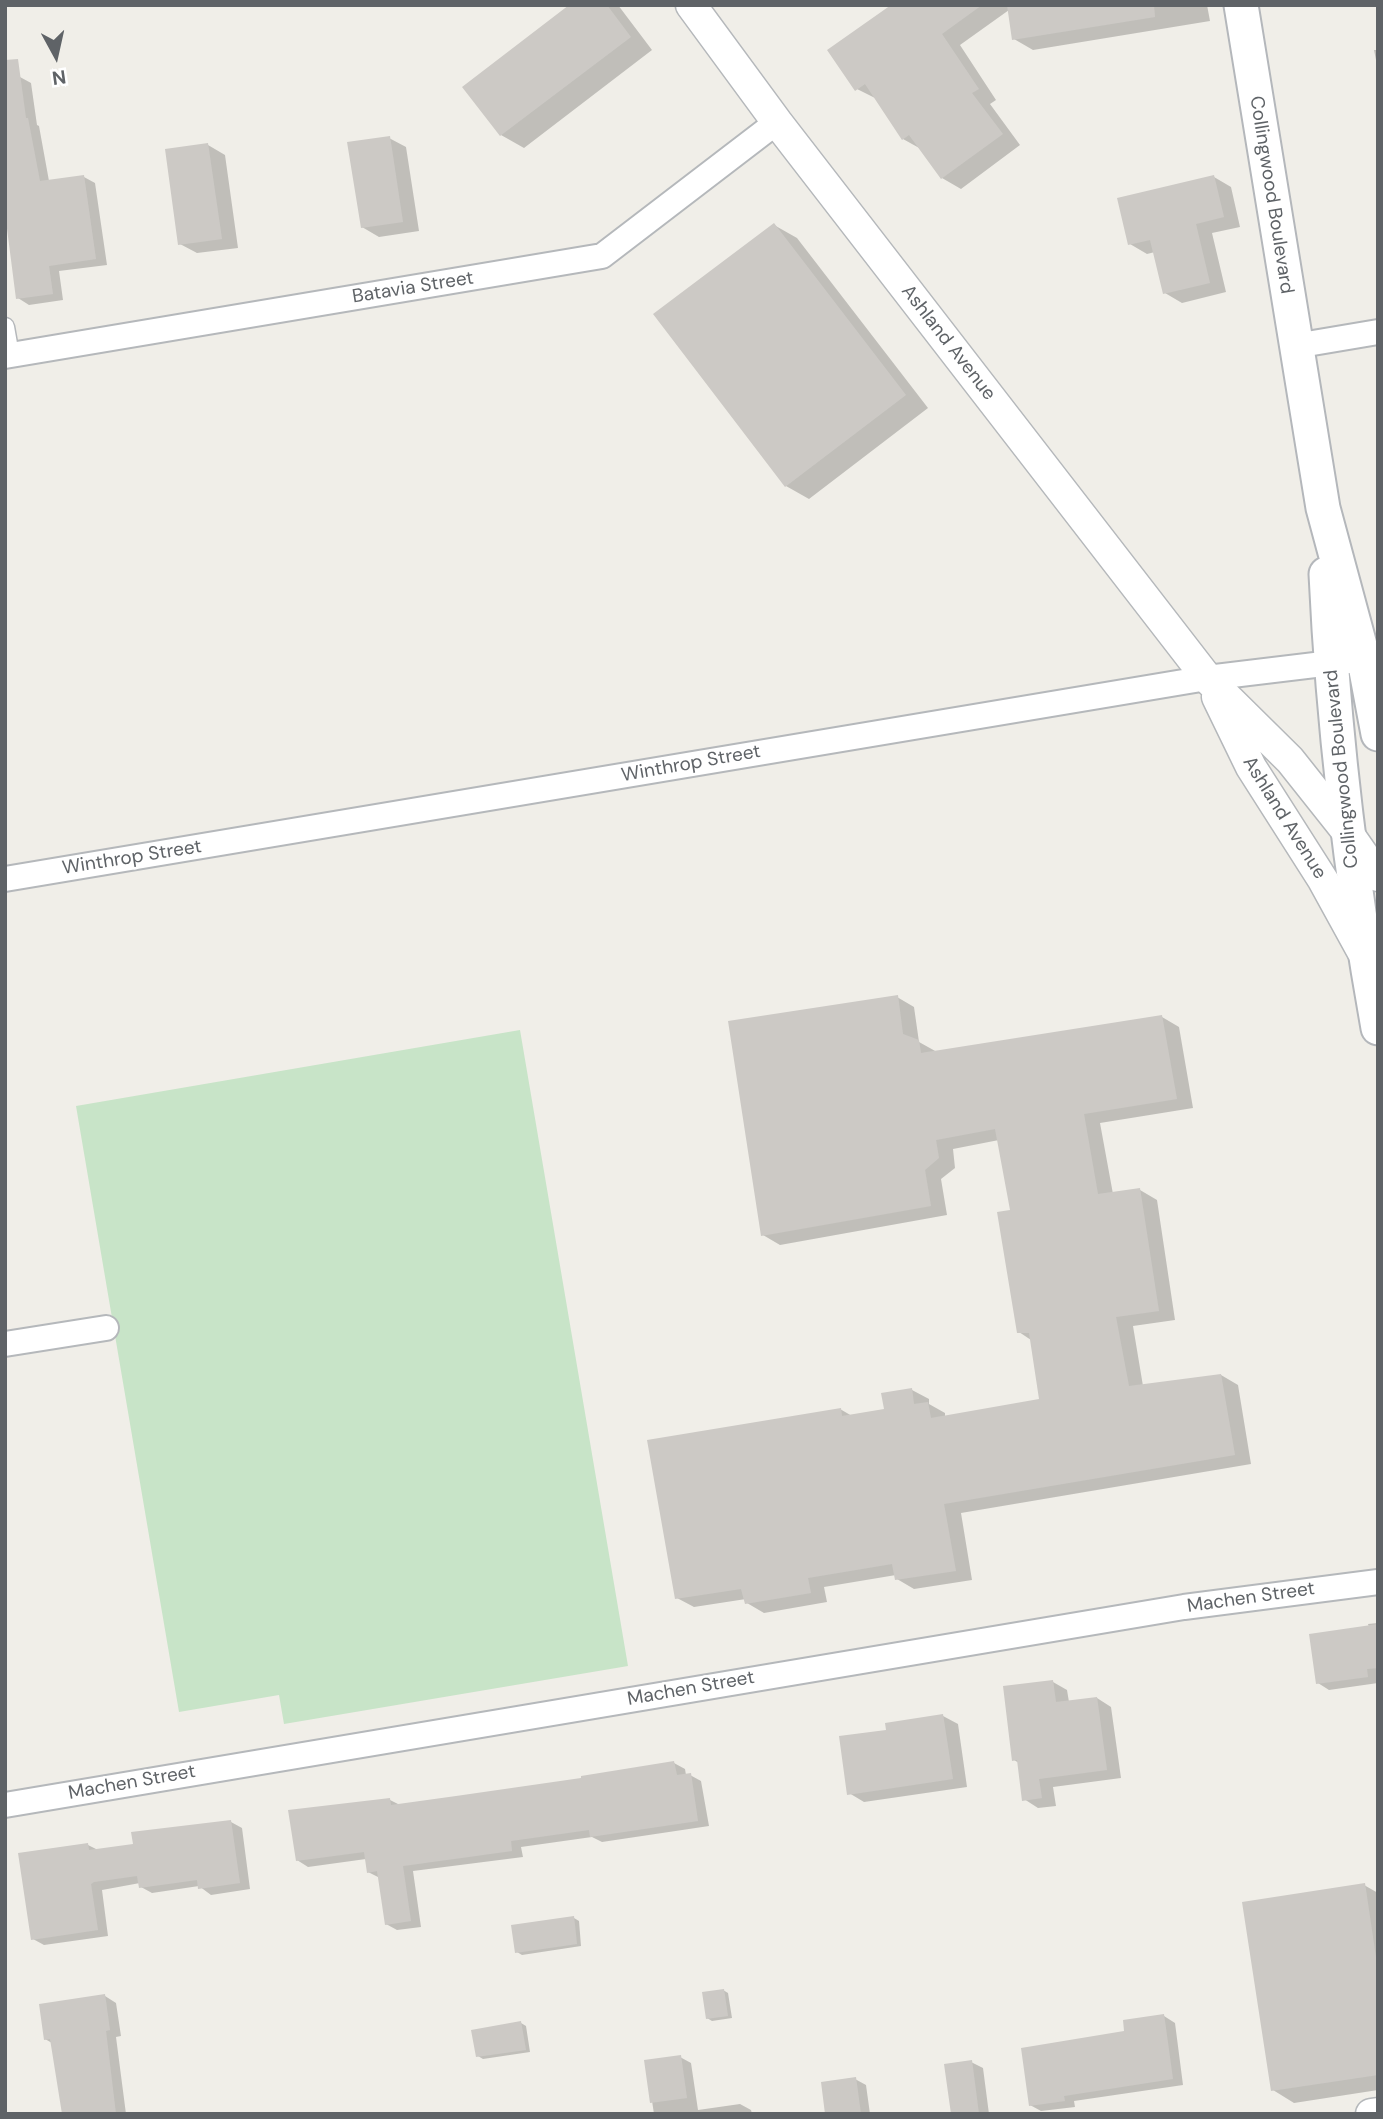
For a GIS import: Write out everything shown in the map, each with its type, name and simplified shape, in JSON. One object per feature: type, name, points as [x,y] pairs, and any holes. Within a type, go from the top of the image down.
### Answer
[{"type":"main road","name":"Collingwood Boulevard","points":[[1241,5],[1323,508],[1331,662],[1348,832],[1378,1028]]},
{"type":"main road","name":"Collingwood Boulevard","points":[[1323,508],[1371,659],[1378,733]]},
{"type":"street","name":"Ashland Avenue","points":[[691,5],[778,122],[1208,678],[1290,760],[1348,832],[1378,876]]},
{"type":"street","name":"Batavia Street","points":[[8,356],[602,256],[778,122]]},
{"type":"street","points":[[5,327],[8,356]]},
{"type":"street","points":[[1295,346],[1378,332]]},
{"type":"street","name":"Winthrop Street","points":[[5,879],[1208,678],[1371,659]]},
{"type":"street","name":"Ashland Avenue","points":[[1208,678],[1251,767],[1323,880],[1365,956]]},
{"type":"street","points":[[5,1345],[106,1328]]},
{"type":"street","name":"Machen Street","points":[[5,1805],[1184,1607],[1378,1581]]},
{"type":"street","points":[[1371,2114],[1378,2113]]},
{"type":"green space","points":[[520,1030],[628,1666],[284,1724],[279,1695],[179,1712],[76,1106]]},
{"type":"building","points":[[569,5],[607,5],[631,37],[500,136],[462,87]]},
{"type":"building","points":[[891,5],[982,5],[942,34],[979,89],[972,93],[1003,134],[941,179],[909,135],[902,140],[865,84],[855,91],[827,50]]},
{"type":"building","points":[[1007,5],[1154,5],[1155,17],[1012,40]]},
{"type":"building","points":[[18,59],[26,118],[40,181],[84,175],[96,259],[49,266],[53,294],[16,299],[5,213],[5,60]]},
{"type":"building","points":[[390,136],[403,222],[361,228],[347,142]]},
{"type":"building","points":[[208,143],[222,239],[178,245],[165,149]]},
{"type":"building","points":[[1214,175],[1224,217],[1196,224],[1210,283],[1163,294],[1150,240],[1128,245],[1117,198]]},
{"type":"building","points":[[774,223],[906,395],[785,487],[653,314]]},
{"type":"building","points":[[898,995],[903,1034],[919,1040],[921,1053],[1162,1015],[1177,1099],[1084,1114],[1098,1194],[1140,1188],[1159,1311],[1116,1317],[1129,1386],[1221,1374],[1235,1455],[944,1504],[956,1571],[895,1580],[892,1564],[808,1578],[811,1593],[745,1604],[741,1589],[675,1599],[647,1440],[841,1408],[842,1416],[884,1409],[881,1393],[912,1388],[914,1404],[928,1402],[931,1418],[1039,1399],[1029,1333],[1017,1333],[997,1212],[1010,1210],[995,1129],[936,1140],[939,1158],[925,1170],[931,1206],[761,1236],[728,1021]]},
{"type":"building","points":[[1378,1624],[1378,1668],[1367,1669],[1368,1677],[1316,1684],[1309,1634]]},
{"type":"building","points":[[1053,1680],[1056,1702],[1097,1697],[1107,1770],[1039,1779],[1042,1798],[1022,1801],[1017,1760],[1012,1761],[1003,1686]]},
{"type":"building","points":[[943,1714],[953,1779],[847,1795],[839,1736],[886,1730],[885,1723]]},
{"type":"building","points":[[674,1761],[677,1775],[691,1773],[698,1821],[590,1837],[589,1830],[511,1841],[512,1851],[403,1866],[411,1921],[385,1925],[377,1871],[367,1873],[364,1852],[296,1861],[288,1810],[390,1798],[391,1805],[581,1778]]},
{"type":"building","points":[[231,1820],[240,1883],[198,1889],[197,1880],[139,1888],[137,1876],[94,1882],[91,1884],[98,1930],[31,1940],[18,1853],[88,1843],[89,1850],[133,1844],[131,1832]]},
{"type":"building","points":[[1365,1883],[1378,1971],[1378,2075],[1271,2091],[1242,1902]]},
{"type":"building","points":[[574,1916],[577,1944],[515,1953],[511,1925]]},
{"type":"building","points":[[724,1989],[728,2016],[706,2019],[702,1992]]},
{"type":"building","points":[[105,1994],[110,2030],[106,2031],[116,2114],[62,2114],[50,2039],[44,2040],[39,2004]]},
{"type":"building","points":[[1164,2014],[1173,2079],[1064,2096],[1065,2101],[1029,2106],[1021,2048],[1124,2031],[1123,2020]]},
{"type":"building","points":[[521,2021],[526,2050],[476,2057],[471,2030]]},
{"type":"building","points":[[681,2055],[687,2098],[650,2103],[644,2060]]},
{"type":"building","points":[[972,2060],[979,2114],[951,2114],[944,2064]]},
{"type":"building","points":[[856,2077],[861,2114],[825,2114],[821,2082]]}]
